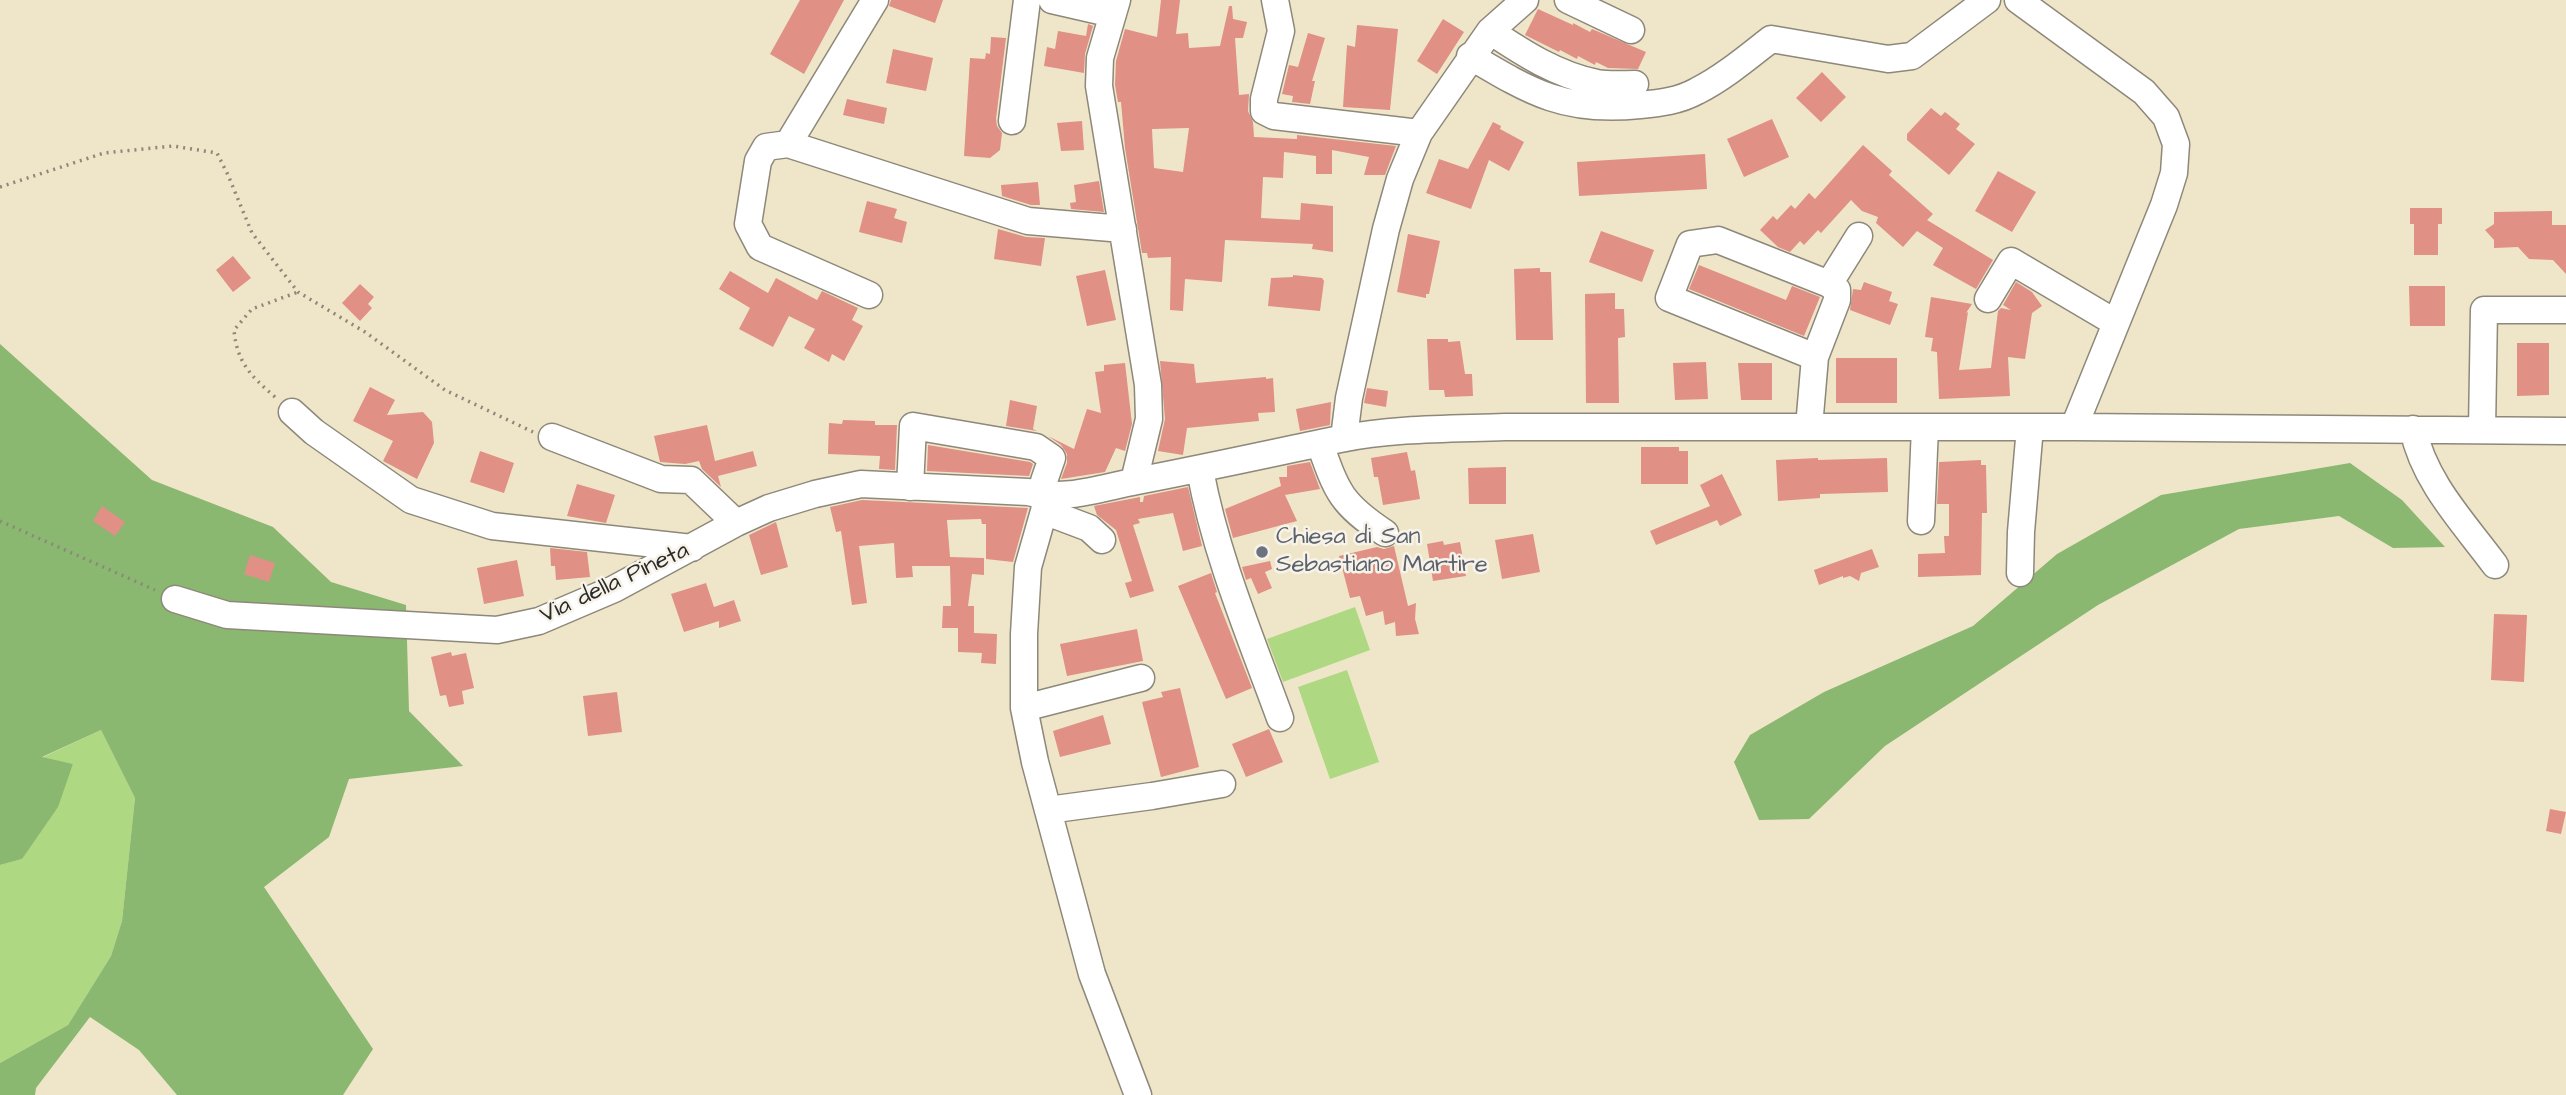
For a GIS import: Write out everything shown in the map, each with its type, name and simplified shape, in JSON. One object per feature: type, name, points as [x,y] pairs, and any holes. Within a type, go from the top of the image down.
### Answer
[{"type":"street","points":[[788,144],[875,0]]},
{"type":"street","points":[[1012,121],[1027,0]]},
{"type":"street","points":[[1052,0],[1115,7],[1100,58],[1099,86],[1148,385],[1149,419],[1134,481]]},
{"type":"street","points":[[1275,0],[1281,31],[1264,99],[1264,111],[1282,117],[1419,132]]},
{"type":"street","points":[[1385,533],[1362,518],[1335,486],[1332,441],[1349,398],[1386,229],[1400,179],[1419,132],[1490,31],[1525,0]]},
{"type":"street","points":[[1568,0],[1631,30]]},
{"type":"street","points":[[1470,56],[1522,87],[1558,101],[1608,108],[1668,102],[1698,91],[1771,39],[1888,60],[1912,57],[1987,0]]},
{"type":"street","points":[[2018,0],[2144,92],[2166,117],[2176,144],[2174,173],[2164,205],[2074,427]]},
{"type":"street","points":[[1490,31],[1534,60],[1567,75],[1598,83],[1635,84]]},
{"type":"street","points":[[869,295],[760,247],[748,223],[758,161],[766,147],[788,144],[1028,221],[1123,229]]},
{"type":"street","points":[[1829,284],[1859,236]]},
{"type":"street","points":[[1809,427],[1815,357],[1837,300],[1837,290],[1829,284],[1718,240],[1690,244],[1669,298],[1815,357]]},
{"type":"street","points":[[1988,299],[2011,261],[2116,323]]},
{"type":"street","points":[[2482,430],[2484,310],[2566,310]]},
{"type":"street","points":[[292,412],[314,432],[411,500],[492,526],[692,548]]},
{"type":"street","points":[[910,486],[913,426],[1036,447],[1052,458],[1044,481],[1045,504],[1028,567],[1024,708],[1035,762],[1092,974],[1138,1095]]},
{"type":"street","points":[[1045,504],[1134,481],[1200,470],[1332,441],[1422,430],[1505,427],[2074,427],[2566,431]]},
{"type":"street","points":[[1921,521],[1925,427]]},
{"type":"street","points":[[2020,573],[2030,427]]},
{"type":"street","points":[[2413,429],[2426,471],[2495,565]]},
{"type":"street","points":[[552,437],[661,479],[691,480],[736,523]]},
{"type":"street","points":[[1200,470],[1209,519],[1224,566],[1280,718]]},
{"type":"street","name":"Via della Pineta","points":[[175,599],[227,615],[497,630],[539,621],[614,589],[769,508],[861,484],[1028,492],[1045,504]]},
{"type":"street","points":[[1045,504],[1089,528],[1102,540]]},
{"type":"street","points":[[1024,708],[1141,678]]},
{"type":"street","points":[[1048,810],[1222,784]]},
{"type":"path","points":[[0,187],[104,153],[173,146],[217,153],[252,233],[298,292],[365,332],[445,390],[531,431],[552,437]]},
{"type":"path","points":[[292,412],[251,376],[236,349],[234,330],[252,309],[298,292]]},
{"type":"path","points":[[0,521],[175,599]]},
{"type":"green space","points":[[0,344],[152,480],[273,527],[331,582],[406,605],[409,711],[463,766],[349,779],[329,837],[264,887],[373,1049],[343,1095],[177,1095],[139,1050],[90,1017],[36,1088],[35,1095],[0,1095],[0,1063],[68,1025],[111,956],[122,921],[135,798],[101,730],[42,757],[73,764],[58,807],[22,859],[0,865]]},
{"type":"green space","points":[[2350,463],[2402,500],[2445,547],[2393,548],[2339,516],[2239,529],[2098,605],[1885,746],[1809,819],[1759,820],[1734,762],[1750,735],[1824,692],[1973,626],[2057,554],[2161,495]]},
{"type":"green space","points":[[1355,607],[1370,650],[1283,682],[1267,639]]},
{"type":"green space","points":[[1347,670],[1379,762],[1330,779],[1298,687]]},
{"type":"green space","points":[[101,730],[135,798],[122,921],[111,956],[68,1025],[0,1063],[0,865],[22,859],[67,780],[73,764],[41,758]]},
{"type":"building","points":[[800,0],[844,0],[804,74],[770,54]]},
{"type":"building","points":[[891,0],[943,0],[935,23],[889,6]]},
{"type":"building","points":[[1161,0],[1180,0],[1176,34],[1188,33],[1189,48],[1220,46],[1229,6],[1232,6],[1233,19],[1247,22],[1243,38],[1235,38],[1239,95],[1249,94],[1248,111],[1253,122],[1254,137],[1297,139],[1297,135],[1396,146],[1385,175],[1364,175],[1369,157],[1332,150],[1332,174],[1316,174],[1316,156],[1284,152],[1283,178],[1263,177],[1261,218],[1300,220],[1301,203],[1333,206],[1333,252],[1312,249],[1313,244],[1225,240],[1222,282],[1185,279],[1183,311],[1170,310],[1171,257],[1148,258],[1147,253],[1142,253],[1125,148],[1121,102],[1118,102],[1115,85],[1116,61],[1125,29],[1157,37]],"holes":[[[1189,128],[1183,172],[1154,168],[1152,129]]]},
{"type":"building","points":[[1538,9],[1590,32],[1592,29],[1646,52],[1638,69],[1608,68],[1596,62],[1595,65],[1578,56],[1577,59],[1560,50],[1559,52],[1525,35]]},
{"type":"building","points":[[1443,19],[1464,32],[1437,74],[1417,61]]},
{"type":"building","points":[[1088,24],[1093,26],[1085,54],[1084,73],[1044,66],[1047,47],[1055,49],[1058,31],[1086,36]]},
{"type":"building","points":[[1357,25],[1398,29],[1390,110],[1343,107],[1347,45],[1355,47]]},
{"type":"building","points":[[1308,33],[1325,38],[1312,81],[1315,81],[1310,104],[1292,102],[1293,96],[1282,94],[1289,65],[1298,67]]},
{"type":"building","points":[[991,37],[1006,38],[996,119],[1002,133],[1000,150],[990,158],[964,156],[970,58],[985,59],[986,53],[990,54]]},
{"type":"building","points":[[893,49],[933,58],[926,91],[886,83]]},
{"type":"building","points":[[1822,72],[1846,97],[1821,122],[1796,98]]},
{"type":"building","points":[[847,99],[887,108],[884,124],[843,115]]},
{"type":"building","points":[[1931,108],[1941,116],[1945,112],[1960,124],[1956,129],[1975,144],[1949,175],[1907,140],[1907,134]]},
{"type":"building","points":[[1772,119],[1789,157],[1744,177],[1727,139]]},
{"type":"building","points":[[1082,121],[1084,150],[1061,151],[1057,123]]},
{"type":"building","points":[[1493,122],[1524,142],[1509,171],[1489,160],[1471,209],[1426,193],[1439,159],[1468,169]]},
{"type":"building","points":[[1863,145],[1892,171],[1889,175],[1933,214],[1927,220],[1993,260],[1976,289],[1933,265],[1943,248],[1917,231],[1903,247],[1876,223],[1878,217],[1862,211],[1851,200],[1821,233],[1818,230],[1804,245],[1800,241],[1790,252],[1778,247],[1760,230],[1773,216],[1777,220],[1791,205],[1795,209],[1809,193],[1815,199]]},
{"type":"building","points":[[1705,154],[1707,189],[1579,196],[1577,162]]},
{"type":"building","points":[[1998,171],[2036,192],[2012,232],[1975,211]]},
{"type":"building","points":[[1099,181],[1104,212],[1071,209],[1070,203],[1076,202],[1074,185]]},
{"type":"building","points":[[1038,182],[1040,205],[1002,196],[1001,185]]},
{"type":"building","points":[[867,201],[897,209],[894,218],[907,222],[902,243],[859,232]]},
{"type":"building","points":[[2410,208],[2442,208],[2442,224],[2438,224],[2438,255],[2414,255],[2414,224],[2410,224]]},
{"type":"building","points":[[2552,211],[2552,225],[2566,225],[2566,274],[2553,260],[2529,259],[2518,247],[2494,248],[2494,240],[2485,230],[2494,224],[2494,212]]},
{"type":"building","points":[[998,229],[1026,237],[1045,238],[1041,266],[994,259]]},
{"type":"building","points":[[1601,231],[1654,250],[1642,282],[1589,262]]},
{"type":"building","points":[[1408,234],[1440,241],[1426,298],[1397,292]]},
{"type":"building","points":[[233,256],[251,278],[233,292],[216,270]]},
{"type":"building","points":[[1699,265],[1786,300],[1792,286],[1820,297],[1804,336],[1689,289]]},
{"type":"building","points":[[1540,268],[1540,272],[1551,272],[1553,340],[1516,340],[1514,269]]},
{"type":"building","points":[[1105,270],[1116,320],[1087,326],[1076,276]]},
{"type":"building","points":[[730,271],[768,293],[776,278],[817,300],[822,291],[858,308],[852,320],[863,326],[844,361],[832,354],[829,362],[804,348],[815,329],[789,316],[773,347],[739,329],[750,308],[719,289]]},
{"type":"building","points":[[1293,275],[1322,278],[1324,281],[1320,311],[1268,306],[1271,278]]},
{"type":"building","points":[[1864,282],[1892,292],[1889,301],[1898,304],[1890,325],[1850,310],[1853,289],[1861,290]]},
{"type":"building","points":[[2016,282],[2032,292],[2042,306],[2032,313],[2025,359],[2008,357],[2010,396],[1939,399],[1937,352],[1931,351],[1933,338],[1925,337],[1931,297],[1972,304],[1966,313],[1968,312],[1959,370],[1991,368],[1998,311],[2001,308],[2011,310],[2003,305]]},
{"type":"building","points":[[360,284],[374,297],[368,304],[372,308],[360,321],[342,303]]},
{"type":"building","points":[[2409,286],[2445,286],[2445,326],[2410,326]]},
{"type":"building","points":[[1615,293],[1615,309],[1624,309],[1625,337],[1618,338],[1619,403],[1586,403],[1585,294]]},
{"type":"building","points":[[1427,339],[1460,341],[1465,374],[1472,374],[1473,396],[1445,397],[1444,390],[1429,390]]},
{"type":"building","points":[[2517,343],[2549,343],[2549,395],[2517,396]]},
{"type":"building","points":[[1836,358],[1897,358],[1897,403],[1836,403]]},
{"type":"building","points":[[1160,361],[1194,364],[1196,383],[1273,378],[1275,412],[1258,413],[1259,421],[1187,428],[1183,455],[1158,451],[1165,419]]},
{"type":"building","points":[[1706,362],[1708,399],[1675,400],[1673,363]]},
{"type":"building","points":[[1125,363],[1132,424],[1125,451],[1116,448],[1105,472],[1061,479],[1067,463],[1067,454],[1061,445],[1048,436],[1074,449],[1087,409],[1101,413],[1095,372],[1104,371],[1104,365]]},
{"type":"building","points":[[1738,363],[1772,363],[1772,400],[1741,400]]},
{"type":"building","points":[[370,387],[395,400],[387,415],[423,412],[432,422],[434,443],[417,479],[383,461],[393,441],[353,421]]},
{"type":"building","points":[[1367,388],[1388,391],[1386,407],[1364,403]]},
{"type":"building","points":[[1010,400],[1037,406],[1033,429],[1037,431],[1006,426]]},
{"type":"building","points":[[1331,402],[1330,425],[1300,431],[1296,409]]},
{"type":"building","points":[[843,420],[897,425],[895,470],[879,469],[880,456],[828,454],[829,423],[842,424]]},
{"type":"building","points":[[707,425],[715,461],[753,451],[757,466],[718,476],[721,487],[702,469],[699,461],[685,464],[660,462],[654,436]]},
{"type":"building","points":[[928,445],[1033,464],[1029,476],[927,471]]},
{"type":"building","points":[[1641,447],[1679,447],[1679,451],[1688,451],[1688,484],[1641,484]]},
{"type":"building","points":[[480,451],[514,463],[504,493],[470,482]]},
{"type":"building","points":[[1407,452],[1411,471],[1415,470],[1420,499],[1383,505],[1371,458]]},
{"type":"building","points":[[1887,458],[1888,492],[1820,494],[1820,498],[1778,501],[1776,460]]},
{"type":"building","points":[[1981,460],[1981,465],[1986,465],[1987,513],[1982,513],[1981,575],[1918,577],[1918,554],[1945,553],[1944,536],[1949,536],[1949,504],[1937,504],[1939,462]]},
{"type":"building","points":[[1310,462],[1320,489],[1285,495],[1297,521],[1233,538],[1225,509],[1281,486],[1279,477],[1287,477],[1287,466]]},
{"type":"building","points":[[1506,467],[1506,504],[1469,504],[1468,468]]},
{"type":"building","points":[[1722,474],[1742,515],[1720,526],[1717,520],[1656,545],[1650,531],[1710,506],[1700,485]]},
{"type":"building","points":[[577,484],[615,495],[606,523],[567,516]]},
{"type":"building","points":[[1188,487],[1202,546],[1183,551],[1173,513],[1138,519],[1140,523],[1133,525],[1154,591],[1130,598],[1125,583],[1132,581],[1116,530],[1097,515],[1094,506],[1140,497],[1140,502],[1143,502],[1144,496]]},
{"type":"building","points":[[862,500],[1028,508],[1013,562],[986,559],[986,524],[982,524],[981,519],[947,520],[950,557],[984,558],[984,575],[972,574],[968,606],[974,606],[974,633],[997,634],[996,664],[981,663],[982,653],[958,652],[958,628],[942,628],[943,606],[951,606],[950,566],[912,566],[913,577],[896,578],[894,543],[859,546],[867,603],[852,605],[841,531],[836,532],[830,507]]},
{"type":"building","points":[[102,506],[125,522],[115,536],[93,521]]},
{"type":"building","points":[[776,522],[788,567],[761,575],[749,535]]},
{"type":"building","points":[[1533,534],[1540,572],[1502,579],[1495,540]]},
{"type":"building","points":[[1443,541],[1444,545],[1460,542],[1466,576],[1433,581],[1427,544]]},
{"type":"building","points":[[1394,546],[1408,606],[1416,603],[1415,619],[1419,634],[1396,636],[1395,622],[1385,625],[1383,611],[1366,616],[1360,596],[1350,598],[1339,556]]},
{"type":"building","points":[[550,548],[587,552],[590,577],[556,580],[555,566],[551,566]]},
{"type":"building","points":[[1872,549],[1879,567],[1861,573],[1859,581],[1843,576],[1819,585],[1814,570]]},
{"type":"building","points":[[250,555],[275,563],[269,582],[244,574]]},
{"type":"building","points":[[517,560],[524,596],[484,604],[477,568]]},
{"type":"building","points":[[1270,561],[1272,569],[1265,572],[1272,588],[1258,594],[1251,578],[1246,580],[1242,567]]},
{"type":"building","points":[[1211,573],[1217,592],[1215,593],[1252,688],[1226,699],[1178,586]]},
{"type":"building","points":[[706,583],[714,607],[734,600],[741,621],[719,628],[719,621],[684,632],[671,594]]},
{"type":"building","points":[[2494,614],[2527,615],[2524,682],[2491,680]]},
{"type":"building","points":[[1137,629],[1143,661],[1067,676],[1060,644]]},
{"type":"building","points":[[451,652],[452,656],[466,653],[474,688],[462,691],[464,704],[449,707],[446,695],[440,696],[431,657]]},
{"type":"building","points":[[1180,688],[1199,767],[1161,777],[1142,702],[1163,697],[1161,692]]},
{"type":"building","points":[[617,692],[622,732],[588,736],[583,696]]},
{"type":"building","points":[[1103,715],[1111,744],[1060,757],[1053,731]]},
{"type":"building","points":[[1269,729],[1283,762],[1246,777],[1232,744]]},
{"type":"building","points":[[2550,809],[2566,812],[2561,834],[2546,831]]},
{"type":"place","name":"Chiesa di San Sebastiano Martire","points":[[1262,552]]}]
